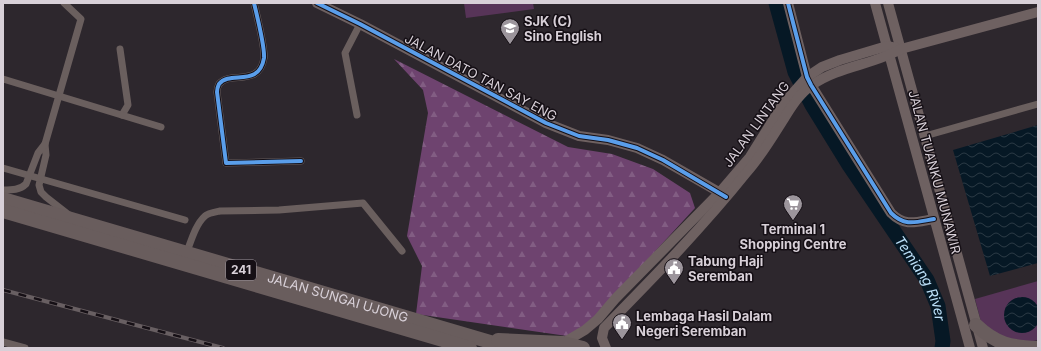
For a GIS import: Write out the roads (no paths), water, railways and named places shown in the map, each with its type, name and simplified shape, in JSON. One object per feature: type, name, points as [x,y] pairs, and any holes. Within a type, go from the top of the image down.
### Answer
[{"type":"highway","name":"JALAN SUNGAI UJONG","points":[[3,199],[475,344]]},
{"type":"highway","name":"JALAN SUNGAI UJONG","points":[[3,211],[475,344],[511,348]]},
{"type":"highway","points":[[976,325],[987,335],[1008,345],[1037,348]]},
{"type":"highway","points":[[475,344],[519,340],[563,343],[583,348]]},
{"type":"main road","name":"JALAN DATO TAN SAY ENG","points":[[317,3],[360,24],[546,123],[579,136],[608,140],[638,148],[663,160],[723,194]]},
{"type":"main road","points":[[788,3],[806,83],[890,213],[903,222],[914,223],[934,219]]},
{"type":"main road","name":"JALAN TUANKU MUNAWIR","points":[[875,3],[970,348]]},
{"type":"main road","name":"JALAN TUANKU MUNAWIR","points":[[888,3],[983,348]]},
{"type":"main road","name":"JALAN LINTANG","points":[[606,348],[602,338],[604,328],[679,251],[750,157],[783,104],[794,97],[806,83],[888,51],[901,49],[1038,12]]},
{"type":"main road","name":"JALAN LINTANG","points":[[563,343],[598,319],[616,299],[723,194]]},
{"type":"main road","points":[[616,299],[616,307],[625,306]]},
{"type":"street","points":[[64,3],[80,19],[45,144],[46,155],[39,185],[41,192],[46,197],[77,221]]},
{"type":"street","points":[[254,3],[264,58],[260,69],[252,76],[224,80],[219,84],[217,92],[226,163],[301,161]]},
{"type":"street","points":[[357,115],[345,53],[360,24]]},
{"type":"street","points":[[120,49],[128,105],[122,115]]},
{"type":"street","points":[[3,79],[161,127]]},
{"type":"street","points":[[925,136],[1038,104]]},
{"type":"street","points":[[3,190],[16,189],[23,187],[26,184],[38,153],[45,144]]},
{"type":"street","points":[[3,168],[185,220]]},
{"type":"street","points":[[186,254],[200,222],[206,215],[214,212],[279,210],[362,203],[402,251]]},
{"type":"street","points":[[3,342],[25,348]]},
{"type":"water","points":[[1038,125],[1038,263],[990,276],[953,150]]},
{"type":"water","points":[[1022,297],[1032,300],[1037,305],[1040,315],[1037,325],[1032,330],[1022,333],[1012,330],[1007,325],[1004,315],[1007,305],[1012,300]]},
{"type":"waterway","name":"Temiang River","points":[[776,3],[795,72],[812,105],[849,165],[927,280],[938,306],[943,341],[942,348]]},
{"type":"railway","points":[[3,290],[223,348]]},
{"type":"place","name":"SJK (C) Sino English","points":[[510,45]]},
{"type":"place","name":"Terminal 1 Shopping Centre","points":[[793,221]]},
{"type":"place","name":"Tabung Haji Seremban","points":[[674,285]]},
{"type":"place","name":"Lembaga Hasil Dalam Negeri Seremban","points":[[622,340]]}]
